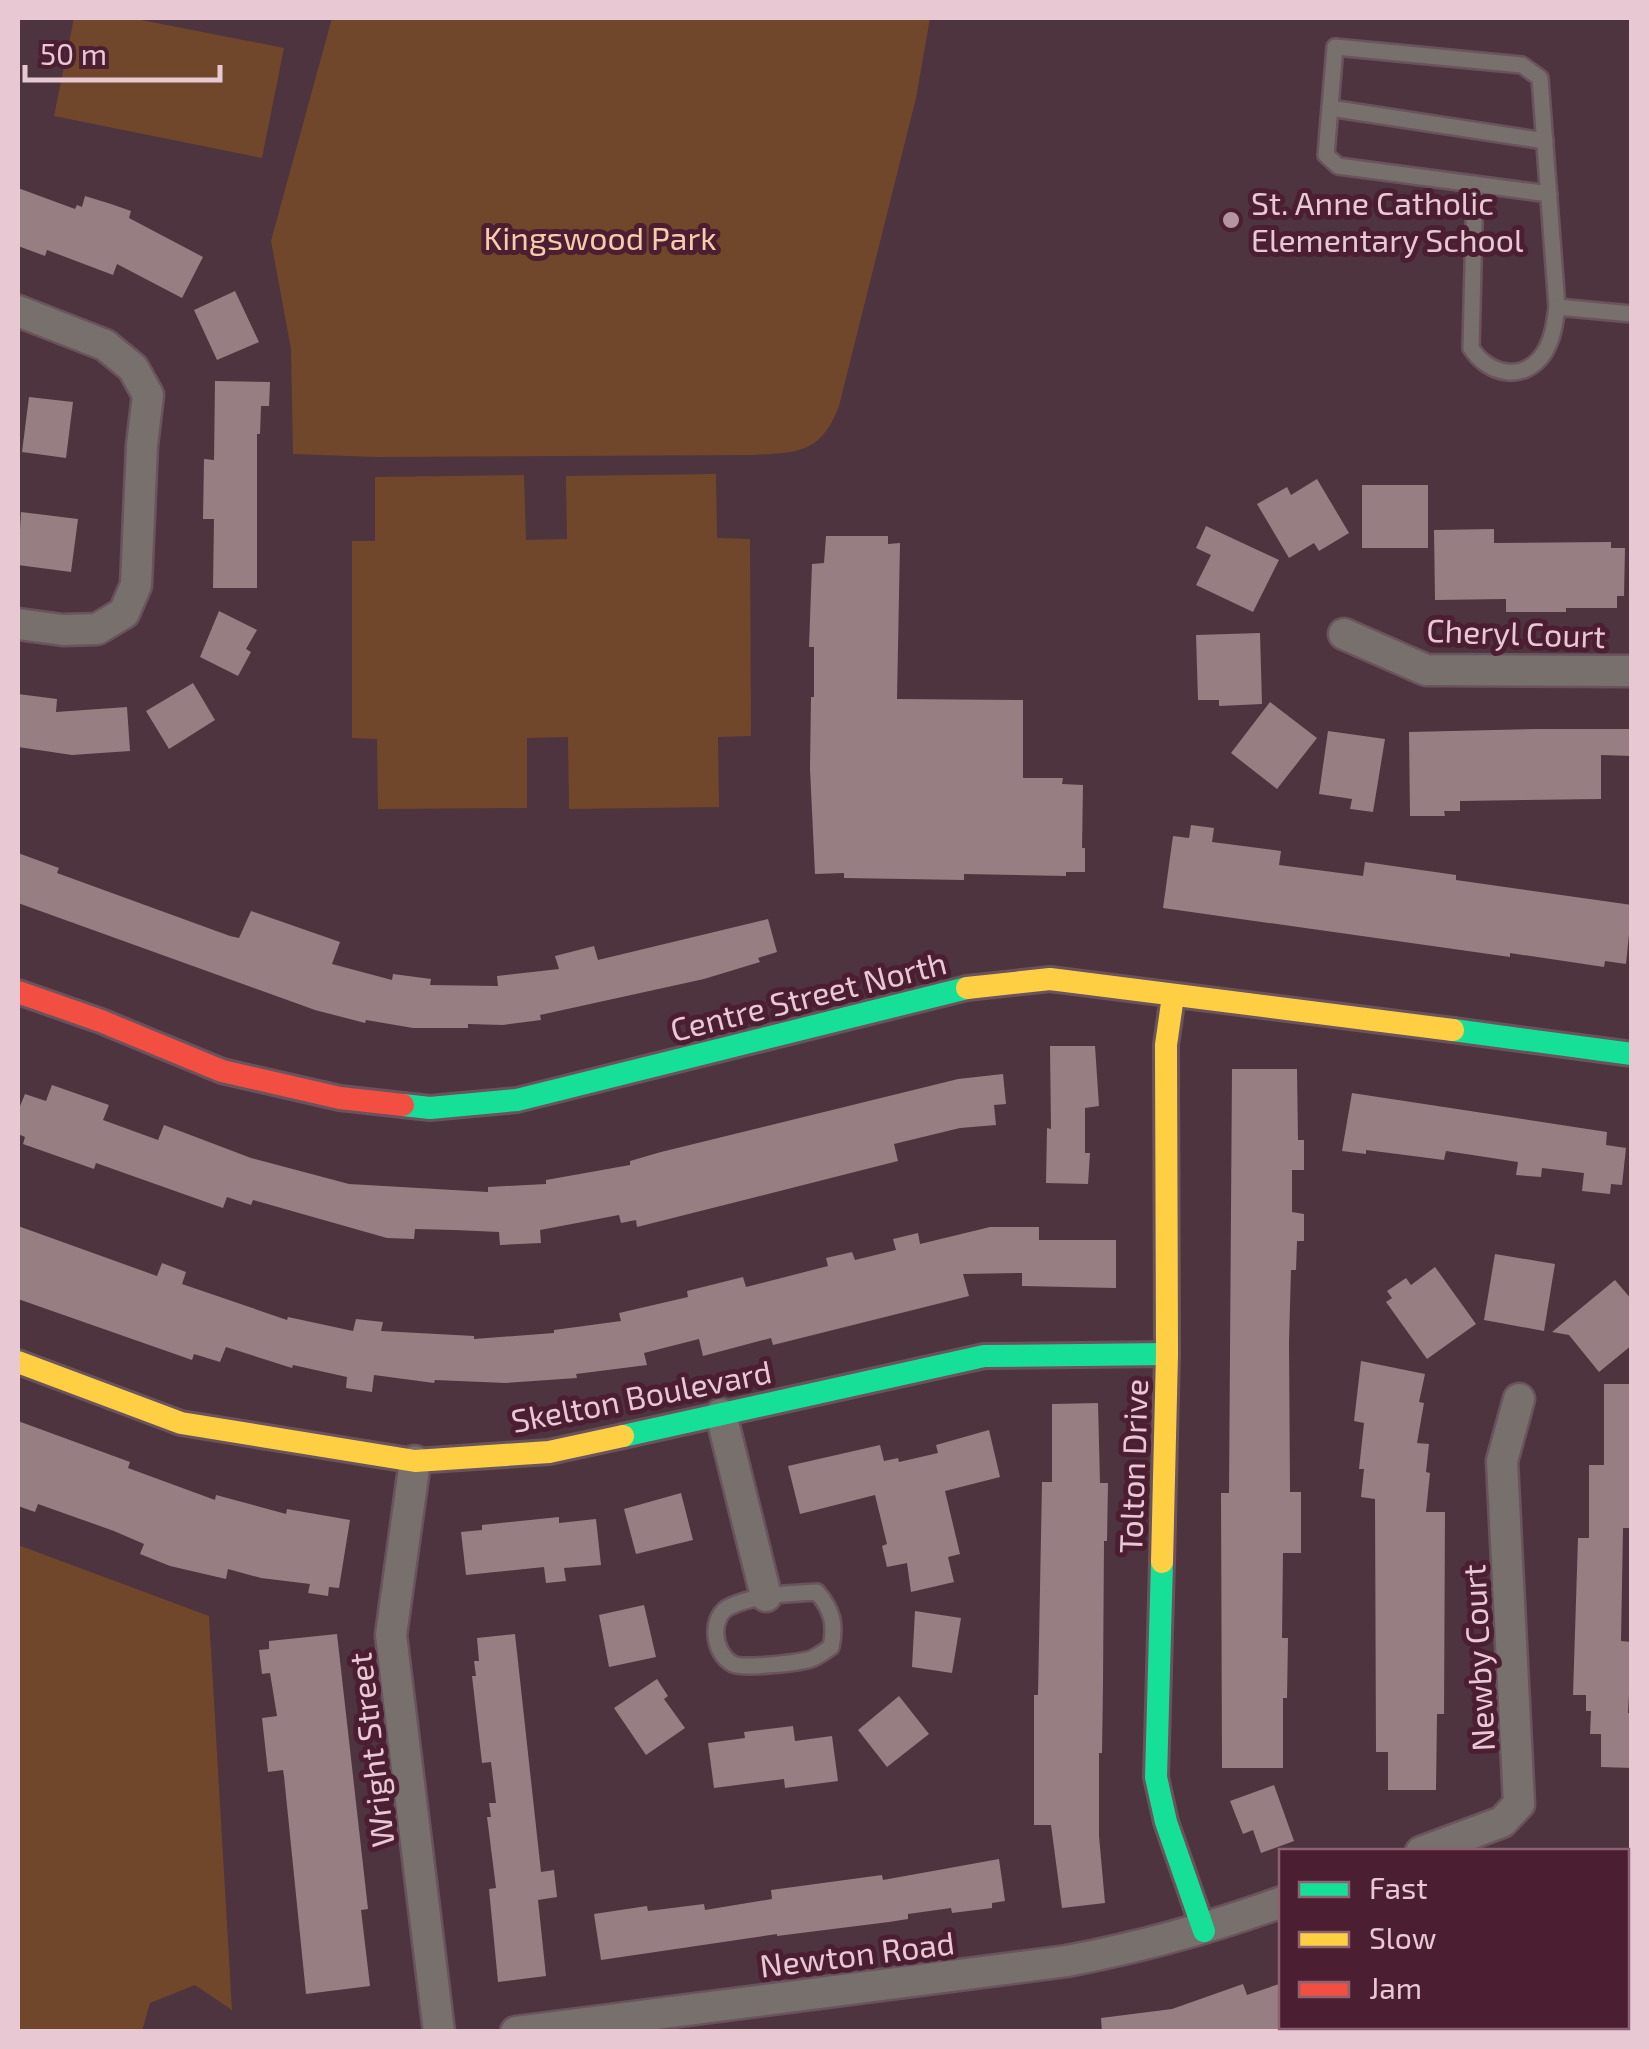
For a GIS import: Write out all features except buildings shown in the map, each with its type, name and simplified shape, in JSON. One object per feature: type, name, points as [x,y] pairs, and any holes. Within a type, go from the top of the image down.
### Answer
[{"type":"street","points":[[18,310],[106,344],[133,368],[148,395],[136,584],[124,614],[97,629],[63,630],[18,624]]},
{"type":"street","name":"Cheryl Court","points":[[1344,634],[1426,670],[1632,671]]},
{"type":"street","name":"Centre Street North","points":[[18,992],[222,1070],[340,1098],[430,1108],[517,1100],[977,986],[1050,980],[1274,1005],[1632,1054]]},
{"type":"street","name":"Tolton Drive","points":[[1173,996],[1166,1045],[1167,1354],[1156,1776],[1166,1822],[1204,1931]]},
{"type":"street","name":"Skelton Boulevard","points":[[18,1362],[182,1423],[415,1461],[549,1452],[984,1356],[1167,1354]]},
{"type":"street","name":"Newby Court","points":[[1429,1849],[1502,1822],[1519,1804],[1502,1461],[1519,1400]]},
{"type":"street","points":[[721,1414],[766,1596]]},
{"type":"street","name":"Wright Street","points":[[415,1461],[391,1635],[439,2032]]},
{"type":"street","points":[[1204,1931],[1279,1903]]},
{"type":"street","name":"Newton Road","points":[[516,2032],[1067,1961],[1204,1931]]},
{"type":"lane","points":[[1475,184],[1471,348],[1480,362],[1512,373],[1531,366],[1544,353],[1558,307],[1540,78],[1522,65],[1335,47],[1326,155],[1338,166],[1475,184],[1549,194]]},
{"type":"lane","points":[[1330,108],[1545,141]]},
{"type":"lane","points":[[1558,307],[1632,314]]},
{"type":"lane","points":[[817,1592],[830,1607],[834,1631],[831,1647],[812,1659],[738,1667],[724,1658],[716,1642],[716,1620],[727,1607],[766,1596],[817,1592]]},
{"type":"green space","points":[[74,18],[131,18],[284,48],[262,158],[54,116]]},
{"type":"green space","name":"Kingswood Park","points":[[332,18],[930,18],[916,98],[839,406],[824,433],[816,442],[796,451],[753,455],[293,454],[291,349],[271,241]]},
{"type":"green space","points":[[716,474],[717,538],[750,539],[751,736],[718,737],[719,807],[569,809],[568,737],[527,738],[527,808],[378,809],[377,739],[352,738],[352,541],[375,541],[375,477],[524,475],[526,540],[567,539],[566,476]]},
{"type":"green space","points":[[18,1545],[209,1616],[232,2010],[195,1985],[150,2003],[142,2031],[18,2031]]},
{"type":"green space","points":[[1629,1973],[1631,2031],[1448,2031],[1629,2029]]},
{"type":"traffic: fast","points":[[403,1105],[430,1108],[517,1100],[967,988]]},
{"type":"traffic: fast","points":[[1453,1030],[1632,1054]]},
{"type":"traffic: fast","points":[[623,1436],[984,1356],[1167,1354]]},
{"type":"traffic: fast","points":[[1162,1562],[1156,1777],[1166,1822],[1204,1931]]},
{"type":"traffic: slow","points":[[967,988],[1050,979],[1453,1030]]},
{"type":"traffic: slow","points":[[1162,1562],[1167,1354],[1166,1045],[1173,996]]},
{"type":"traffic: slow","points":[[18,1362],[181,1423],[415,1461],[549,1452],[623,1436]]},
{"type":"traffic: jam","points":[[18,992],[222,1071],[340,1098],[403,1105]]},
{"type":"place","name":"St. Anne Catholic Elementary School","points":[[1231,220]]}]
